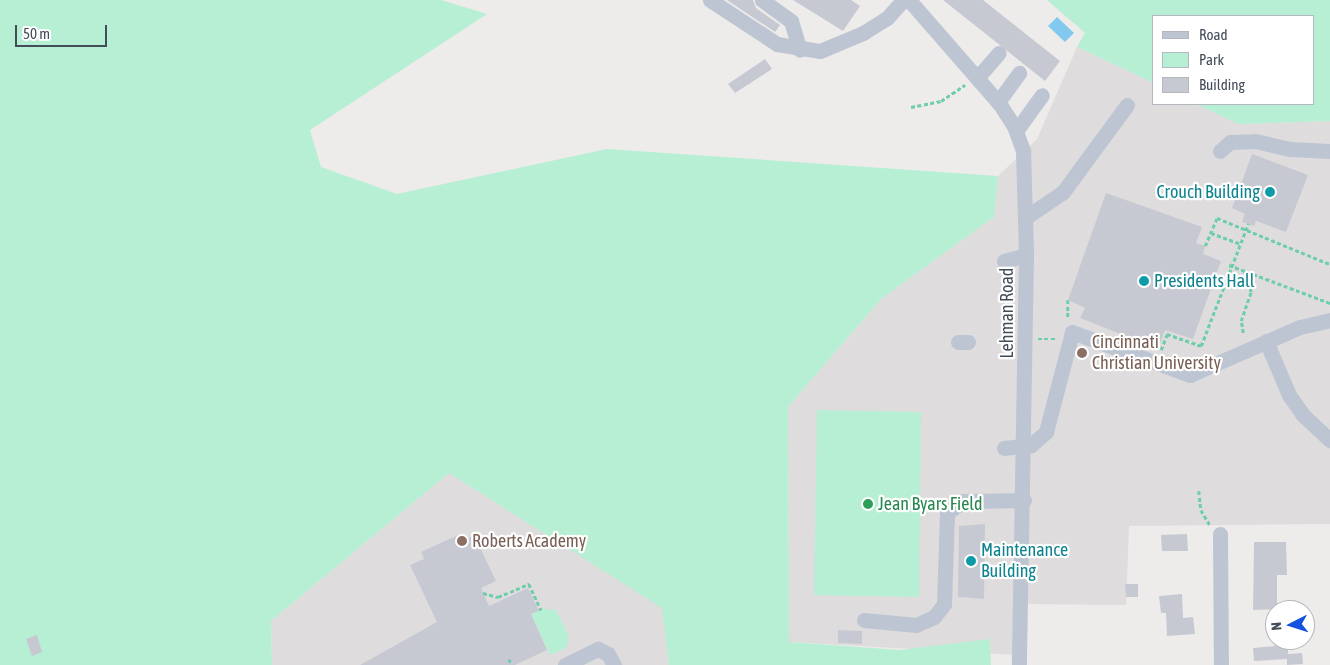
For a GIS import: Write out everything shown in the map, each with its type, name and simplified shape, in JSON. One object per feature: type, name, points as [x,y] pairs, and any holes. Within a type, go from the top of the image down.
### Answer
[{"type":"street","points":[[710,0],[773,42],[800,50],[820,51],[862,33],[886,18],[903,0]]},
{"type":"street","points":[[762,0],[791,20],[800,50]]},
{"type":"street","name":"Lehman Road","points":[[910,0],[998,102],[1016,131],[1023,151],[1026,255],[1024,500],[1019,665]]},
{"type":"street","points":[[976,76],[999,53]]},
{"type":"street","points":[[998,102],[1019,73]]},
{"type":"street","points":[[1016,131],[1042,95]]},
{"type":"street","points":[[1025,218],[1063,192],[1127,105]]},
{"type":"street","points":[[1220,151],[1230,142],[1255,141],[1291,149],[1330,151]]},
{"type":"street","points":[[1004,261],[1026,255]]},
{"type":"street","points":[[1004,448],[1024,447],[1046,432],[1072,332],[1190,375],[1300,327],[1330,320]]},
{"type":"street","points":[[1266,342],[1289,395],[1303,415],[1330,440]]},
{"type":"street","points":[[864,620],[916,625],[934,617],[944,604],[947,513],[963,501],[1024,500]]},
{"type":"street","points":[[1216,531],[1221,665]]},
{"type":"street","points":[[565,665],[598,649],[608,654],[614,665]]},
{"type":"path","points":[[911,107],[941,101],[976,76]]},
{"type":"path","points":[[1205,246],[1217,218],[1330,264]]},
{"type":"path","points":[[1156,363],[1167,334],[1201,346],[1229,265],[1248,224]]},
{"type":"path","points":[[1211,233],[1238,243]]},
{"type":"path","points":[[1229,265],[1330,304]]},
{"type":"path","points":[[1243,270],[1251,292],[1242,314],[1243,333]]},
{"type":"path","points":[[1034,339],[1060,338]]},
{"type":"path","points":[[1199,491],[1201,510],[1216,531]]},
{"type":"path","points":[[483,593],[498,597],[529,584],[541,610]]},
{"type":"path","points":[[509,659],[512,665]]},
{"type":"shaded area","name":"Cincinnati Christian University","points":[[1077,47],[1152,82],[1152,105],[1198,105],[1239,124],[1330,121],[1330,524],[1129,526],[1126,605],[1019,604],[1019,655],[789,642],[788,407],[881,299],[994,217],[998,176],[1037,139]]},
{"type":"shaded area","name":"Roberts Academy","points":[[449,473],[663,608],[669,665],[272,665],[271,621]]},
{"type":"green space","points":[[0,0],[441,0],[487,14],[310,130],[321,167],[397,194],[607,149],[998,176],[994,217],[881,299],[788,407],[789,642],[900,650],[990,639],[991,665],[669,665],[662,608],[449,473],[271,621],[272,665],[0,665]]},
{"type":"green space","points":[[1047,0],[1330,0],[1330,121],[1239,124],[1198,105],[1315,105],[1315,15],[1152,15],[1152,82],[1077,47],[1085,33]]},
{"type":"green space","name":"Jean Byars Field","points":[[817,410],[921,412],[919,597],[814,595]]},
{"type":"green space","points":[[544,609],[556,610],[569,636],[566,648],[550,655],[531,614]]},
{"type":"water","points":[[1057,17],[1074,33],[1065,42],[1048,26]]},
{"type":"building","points":[[727,0],[753,0],[756,8],[780,25],[775,32]]},
{"type":"building","points":[[793,0],[851,0],[860,6],[843,31]]},
{"type":"building","points":[[943,0],[983,0],[1060,61],[1045,81]]},
{"type":"building","points":[[765,59],[772,69],[735,93],[728,84]]},
{"type":"building","name":"Crouch Building","points":[[1252,154],[1308,175],[1286,232],[1256,221],[1254,226],[1242,222],[1245,214],[1232,208]]},
{"type":"building","name":"Presidents Hall","points":[[1106,193],[1202,227],[1196,243],[1205,246],[1203,254],[1221,261],[1193,339],[1165,330],[1158,349],[1080,318],[1085,308],[1068,300]]},
{"type":"building","name":"Maintenance Building","points":[[985,524],[984,599],[958,597],[959,526]]},
{"type":"building","points":[[1187,534],[1188,551],[1162,551],[1161,535]]},
{"type":"building","points":[[458,535],[461,542],[474,535],[496,581],[481,588],[489,606],[528,588],[539,611],[531,614],[547,650],[515,665],[360,665],[437,622],[410,565],[424,559],[421,552]]},
{"type":"building","points":[[1254,542],[1286,542],[1287,575],[1277,575],[1277,600],[1265,600],[1265,610],[1253,610]]},
{"type":"building","points":[[1125,584],[1138,584],[1138,597],[1126,597]]},
{"type":"building","points":[[1182,594],[1183,618],[1193,617],[1195,634],[1167,636],[1166,613],[1161,613],[1159,596]]},
{"type":"building","points":[[838,630],[862,631],[862,644],[838,643]]},
{"type":"building","points":[[37,635],[42,652],[32,656],[26,639]]},
{"type":"building","points":[[1265,647],[1265,650],[1288,650],[1288,654],[1302,653],[1303,664],[1287,665],[1287,659],[1254,661],[1253,648]]},
{"type":"place","name":"Crouch Building","points":[[1270,192]]},
{"type":"place","name":"Presidents Hall","points":[[1144,281]]},
{"type":"place","name":"Cincinnati Christian University","points":[[1082,353]]},
{"type":"place","name":"Jean Byars Field","points":[[868,504]]},
{"type":"place","name":"Roberts Academy","points":[[462,541]]},
{"type":"place","name":"Maintenance Building","points":[[971,561]]}]
